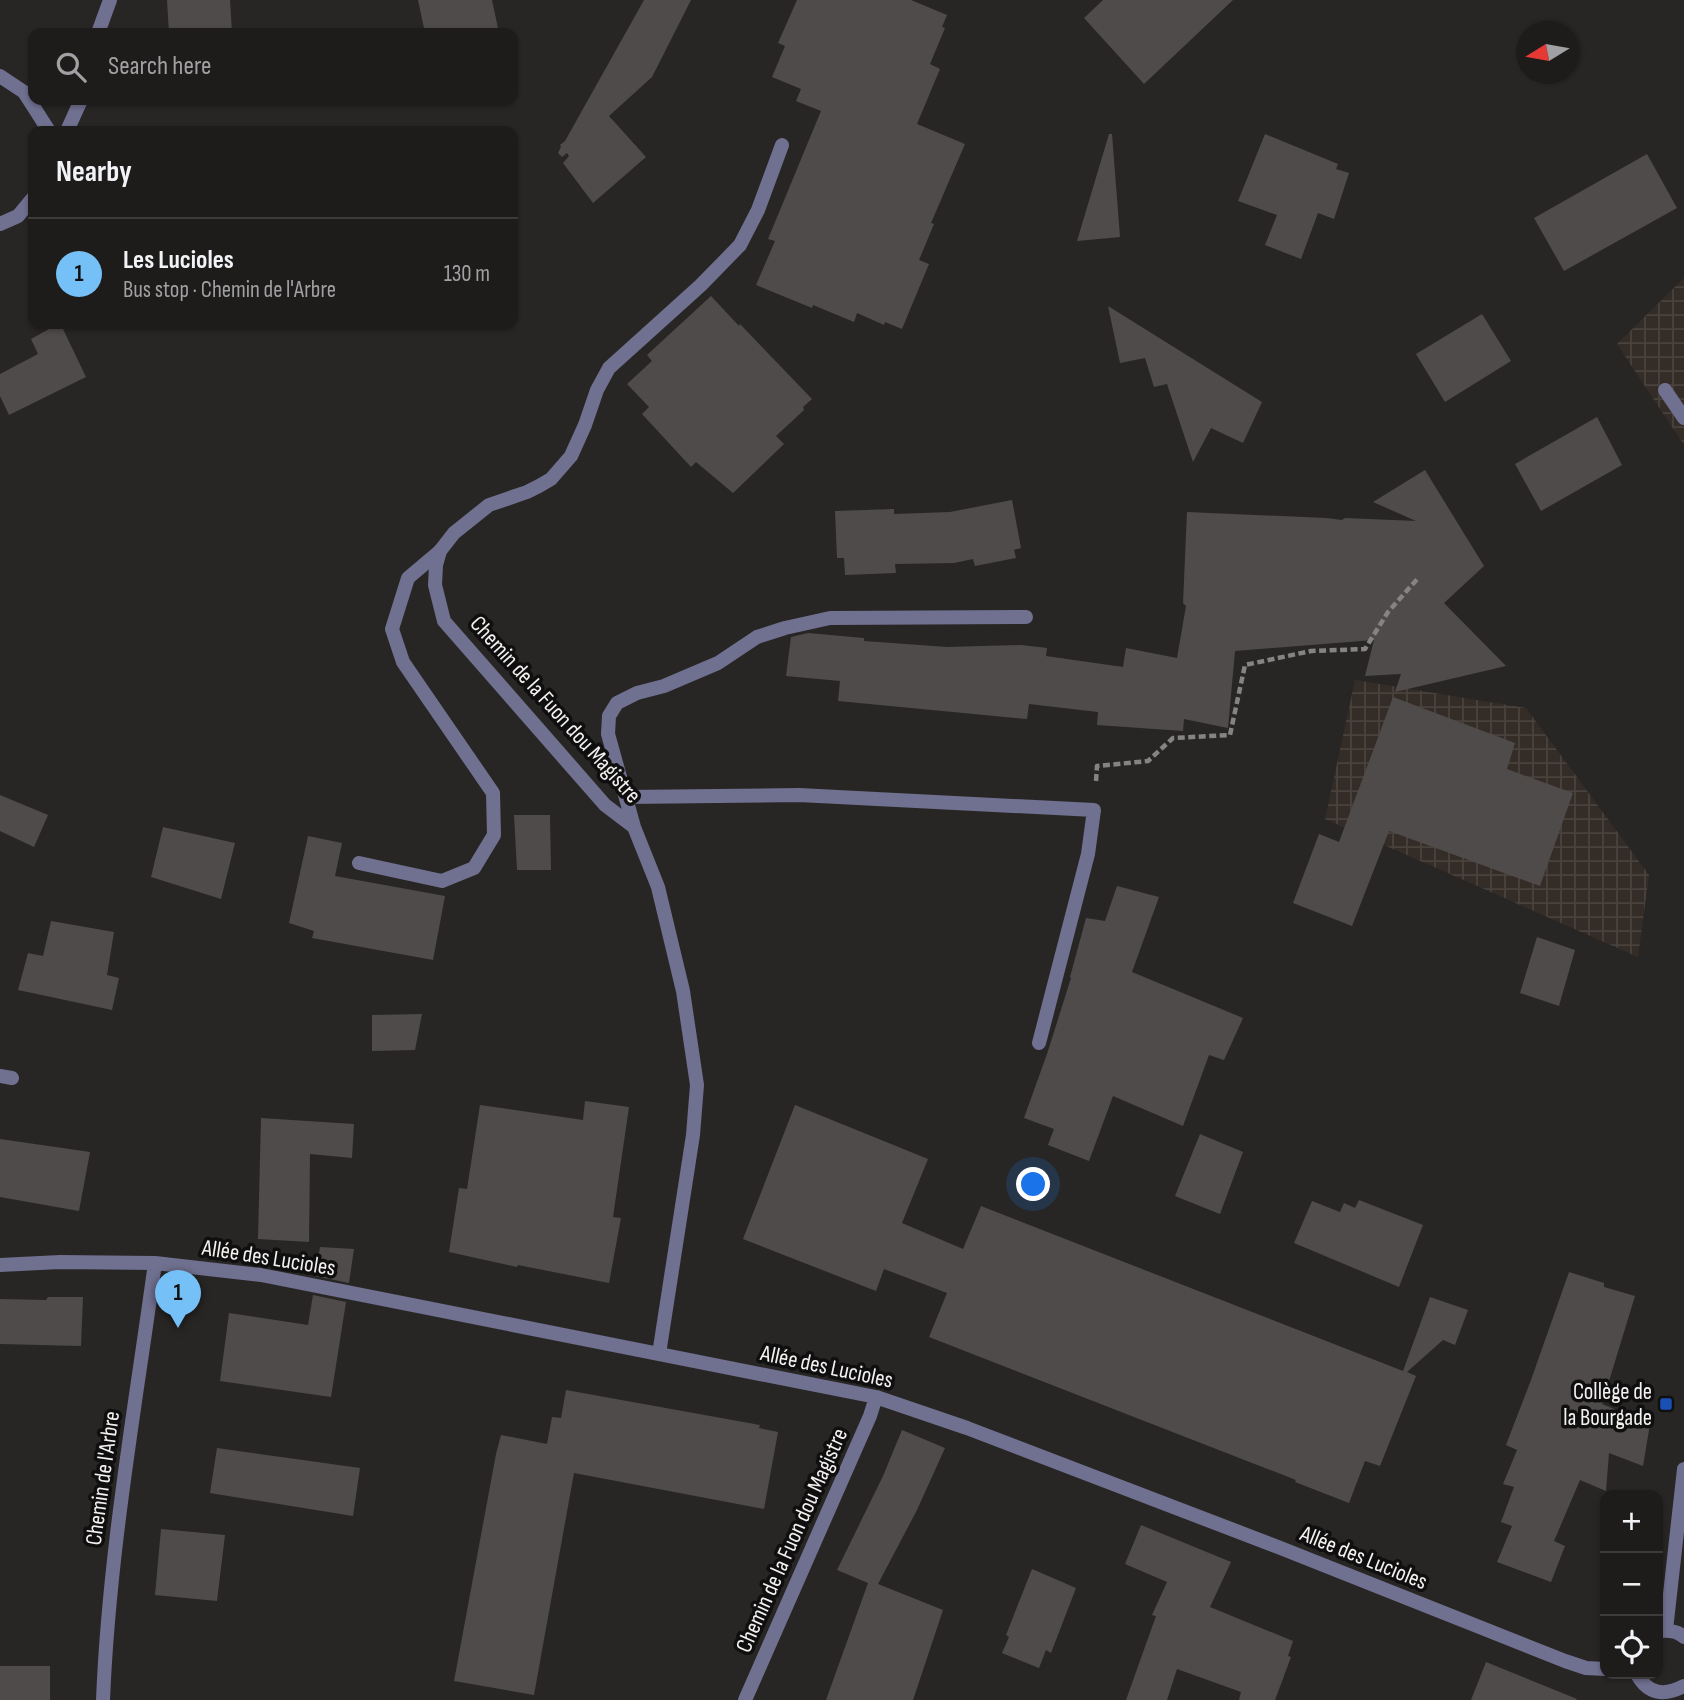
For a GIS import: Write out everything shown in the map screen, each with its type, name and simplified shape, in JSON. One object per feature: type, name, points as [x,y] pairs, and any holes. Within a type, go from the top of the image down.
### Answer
[{"type":"street","points":[[99,28],[110,0]]},
{"type":"street","points":[[0,76],[24,92],[28,98]]},
{"type":"street","points":[[32,105],[46,126]]},
{"type":"street","points":[[69,126],[79,105]]},
{"type":"street","points":[[359,863],[442,881],[474,868],[494,835],[493,793],[404,662],[392,629],[408,578],[440,551],[454,533],[489,505],[539,486],[551,478],[571,456],[597,390],[609,369],[701,285],[740,245],[758,209],[782,145]]},
{"type":"street","points":[[0,224],[18,216],[28,204]]},
{"type":"street","points":[[1665,390],[1684,418]]},
{"type":"street","name":"Chemin de la Fuon dou Magistre","points":[[440,551],[435,585],[444,621],[606,805],[634,827],[658,887],[683,991],[697,1085],[693,1135],[659,1354]]},
{"type":"street","points":[[634,827],[608,734],[609,716],[617,703],[718,663],[757,637],[830,618],[1026,617]]},
{"type":"street","points":[[626,797],[799,795],[1094,810],[1088,854],[1039,1043]]},
{"type":"street","name":"Allée des Lucioles","points":[[0,1265],[60,1262],[155,1263],[261,1275],[876,1397],[993,1438],[1291,1552],[1565,1661],[1586,1668],[1600,1669]]},
{"type":"street","name":"Chemin de l'Arbre","points":[[103,1700],[115,1544],[155,1263]]},
{"type":"street","name":"Chemin de la Fuon dou Magistre","points":[[746,1700],[876,1397]]},
{"type":"street","points":[[1663,1624],[1684,1469]]},
{"type":"street","points":[[1663,1631],[1684,1637]]},
{"type":"street","points":[[1640,1679],[1656,1696],[1684,1686]]},
{"type":"path","points":[[1094,810],[1097,766],[1148,761],[1173,738],[1230,735],[1245,665],[1311,651],[1365,649],[1388,612],[1419,577]]},
{"type":"shaded area","points":[[1684,278],[1684,445],[1617,344]]},
{"type":"shaded area","points":[[1355,680],[1526,708],[1649,875],[1638,957],[1325,819]]},
{"type":"building","points":[[167,0],[230,0],[232,28],[169,28]]},
{"type":"building","points":[[418,0],[492,0],[498,28],[424,28]]},
{"type":"building","points":[[644,0],[691,0],[652,77],[609,116],[646,157],[593,203],[563,163],[569,156],[567,153],[562,157],[558,153],[560,145],[565,141]]},
{"type":"building","points":[[797,0],[911,0],[947,15],[942,27],[945,28],[930,64],[940,69],[917,124],[965,144],[931,223],[934,224],[919,260],[929,264],[902,329],[885,322],[884,325],[857,313],[854,322],[756,285],[775,241],[768,239],[821,111],[796,101],[801,89],[772,77],[785,46],[778,43]]},
{"type":"building","points":[[1103,0],[1233,0],[1144,84],[1084,18]]},
{"type":"building","points":[[1109,134],[1112,134],[1120,237],[1077,241]]},
{"type":"building","points":[[1265,134],[1338,164],[1336,169],[1349,173],[1334,219],[1318,213],[1301,259],[1265,245],[1277,215],[1238,201]]},
{"type":"building","points":[[1647,154],[1677,208],[1564,271],[1534,218]]},
{"type":"building","points":[[711,296],[812,399],[776,436],[784,444],[733,493],[696,462],[691,467],[642,414],[649,407],[627,384],[652,361],[647,355]]},
{"type":"building","points":[[1108,306],[1262,402],[1243,443],[1211,428],[1193,462],[1167,384],[1154,387],[1145,358],[1120,363]]},
{"type":"building","points":[[1482,314],[1511,361],[1445,402],[1416,354]]},
{"type":"building","points":[[49,329],[63,329],[86,377],[9,415],[0,396],[0,374],[38,354],[31,339]]},
{"type":"building","points":[[1597,417],[1622,465],[1541,511],[1515,464]]},
{"type":"building","points":[[1425,470],[1484,566],[1444,603],[1506,666],[1395,692],[1401,674],[1365,676],[1374,640],[1235,651],[1228,728],[1184,719],[1183,731],[1097,725],[1098,712],[1029,704],[1027,719],[838,701],[840,681],[786,676],[791,637],[808,633],[864,638],[864,641],[947,647],[1021,645],[1047,648],[1046,656],[1123,667],[1126,648],[1177,658],[1186,606],[1183,603],[1187,512],[1416,521],[1373,502]]},
{"type":"building","points":[[1012,500],[1021,548],[1014,550],[1016,558],[975,566],[973,559],[954,563],[895,564],[896,573],[845,575],[844,558],[837,558],[835,511],[894,509],[894,514],[950,512]]},
{"type":"building","points":[[1393,697],[1515,743],[1507,769],[1573,793],[1540,886],[1389,831],[1352,926],[1293,903],[1319,834],[1339,842]]},
{"type":"building","points":[[0,795],[48,815],[34,847],[0,831]]},
{"type":"building","points":[[514,815],[550,815],[551,870],[517,870]]},
{"type":"building","points":[[163,827],[235,843],[221,899],[151,877]]},
{"type":"building","points":[[308,836],[342,843],[335,876],[445,896],[433,960],[312,938],[314,931],[289,923]]},
{"type":"building","points":[[1117,886],[1159,897],[1132,972],[1243,1018],[1224,1060],[1209,1055],[1183,1126],[1113,1096],[1089,1161],[1048,1145],[1054,1129],[1024,1118],[1071,978],[1086,918],[1105,921]]},
{"type":"building","points":[[51,921],[114,932],[107,975],[119,978],[112,1010],[18,990],[28,953],[43,956]]},
{"type":"building","points":[[1537,937],[1575,950],[1559,1006],[1520,993]]},
{"type":"building","points":[[422,1014],[415,1050],[372,1051],[372,1015]]},
{"type":"building","points":[[585,1101],[629,1107],[613,1217],[621,1218],[609,1283],[449,1252],[459,1188],[467,1189],[480,1105],[583,1120]]},
{"type":"building","points":[[795,1105],[928,1159],[902,1223],[963,1249],[981,1206],[1403,1371],[1430,1297],[1468,1310],[1455,1345],[1443,1340],[1407,1372],[1416,1376],[1380,1466],[1365,1461],[1349,1503],[929,1337],[947,1293],[884,1269],[876,1291],[743,1239]]},
{"type":"building","points":[[261,1118],[354,1124],[352,1158],[310,1154],[309,1242],[258,1239]]},
{"type":"building","points":[[1200,1134],[1243,1152],[1220,1214],[1175,1196]]},
{"type":"building","points":[[0,1139],[90,1152],[79,1211],[0,1197]]},
{"type":"building","points":[[1359,1200],[1423,1225],[1399,1287],[1294,1243],[1312,1201],[1340,1212],[1344,1203],[1355,1208]]},
{"type":"building","points":[[320,1247],[354,1249],[349,1283],[315,1276]]},
{"type":"building","points":[[1569,1272],[1604,1283],[1604,1287],[1635,1296],[1602,1404],[1650,1424],[1643,1466],[1609,1453],[1606,1490],[1580,1480],[1554,1541],[1565,1546],[1551,1582],[1497,1562],[1512,1526],[1501,1522],[1514,1487],[1503,1484],[1517,1450],[1506,1445]]},
{"type":"building","points":[[313,1295],[346,1302],[331,1397],[220,1381],[229,1313],[308,1325]]},
{"type":"building","points":[[48,1297],[83,1297],[81,1346],[0,1344],[0,1299],[46,1300]]},
{"type":"building","points":[[566,1390],[760,1425],[759,1428],[778,1432],[764,1509],[574,1473],[534,1695],[454,1681],[501,1435],[547,1444],[552,1417],[561,1418]]},
{"type":"building","points":[[902,1430],[945,1448],[917,1510],[878,1584],[943,1610],[913,1700],[826,1700],[868,1583],[837,1570],[883,1476]]},
{"type":"building","points":[[217,1448],[360,1468],[353,1516],[210,1493]]},
{"type":"building","points":[[1141,1525],[1231,1562],[1210,1607],[1293,1641],[1288,1656],[1291,1657],[1275,1700],[1239,1700],[1241,1692],[1177,1669],[1167,1700],[1126,1700],[1156,1616],[1152,1615],[1167,1582],[1125,1564]]},
{"type":"building","points":[[161,1529],[225,1535],[217,1601],[155,1595]]},
{"type":"building","points":[[1032,1569],[1076,1588],[1051,1653],[1046,1650],[1039,1668],[1002,1653],[1009,1637],[1006,1635]]},
{"type":"building","points":[[1486,1662],[1577,1699],[1471,1700]]},
{"type":"building","points":[[0,1666],[50,1666],[50,1700],[0,1700]]},
{"type":"place","name":"Les Lucioles","points":[[178,1328]]},
{"type":"place","name":"Collège de la Bourgade","points":[[1666,1404]]}]
